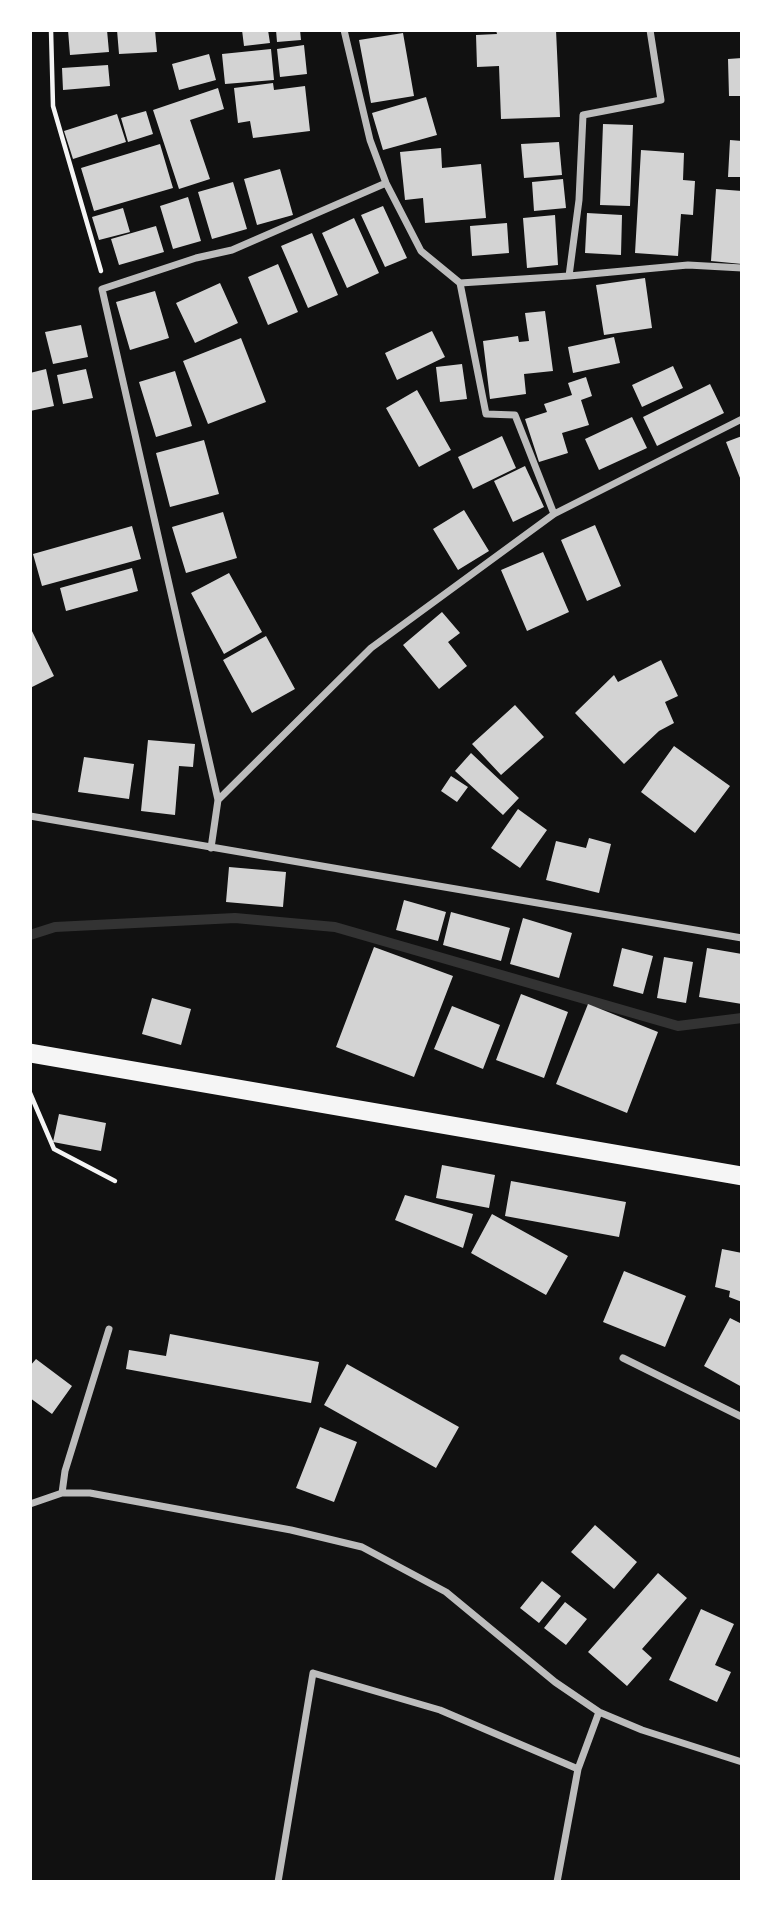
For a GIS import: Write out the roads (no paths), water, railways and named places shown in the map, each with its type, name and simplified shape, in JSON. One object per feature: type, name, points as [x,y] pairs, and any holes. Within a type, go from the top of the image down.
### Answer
[{"type":"highway","points":[[30,1053],[742,1176]]},
{"type":"street","points":[[344,30],[370,140],[386,183],[421,251],[460,283],[486,414],[515,415],[554,514]]},
{"type":"street","points":[[569,276],[579,200],[583,115],[661,100],[650,30]]},
{"type":"street","points":[[211,848],[218,800],[102,289],[196,258],[232,250],[386,183]]},
{"type":"street","points":[[460,283],[688,265],[742,268]]},
{"type":"street","points":[[218,800],[371,648],[554,514],[742,419]]},
{"type":"street","points":[[30,816],[742,938]]},
{"type":"street","points":[[62,1493],[65,1471],[109,1329]]},
{"type":"street","points":[[623,1358],[742,1417]]},
{"type":"street","points":[[30,1504],[62,1493],[90,1493],[291,1530],[362,1547],[446,1592],[555,1682],[599,1712],[642,1730],[742,1762]]},
{"type":"street","points":[[278,1882],[313,1673],[440,1710],[578,1769]]},
{"type":"street","points":[[557,1882],[578,1769],[599,1712]]},
{"type":"waterway","points":[[30,935],[55,927],[235,918],[335,927],[678,1026],[742,1018]]}]
